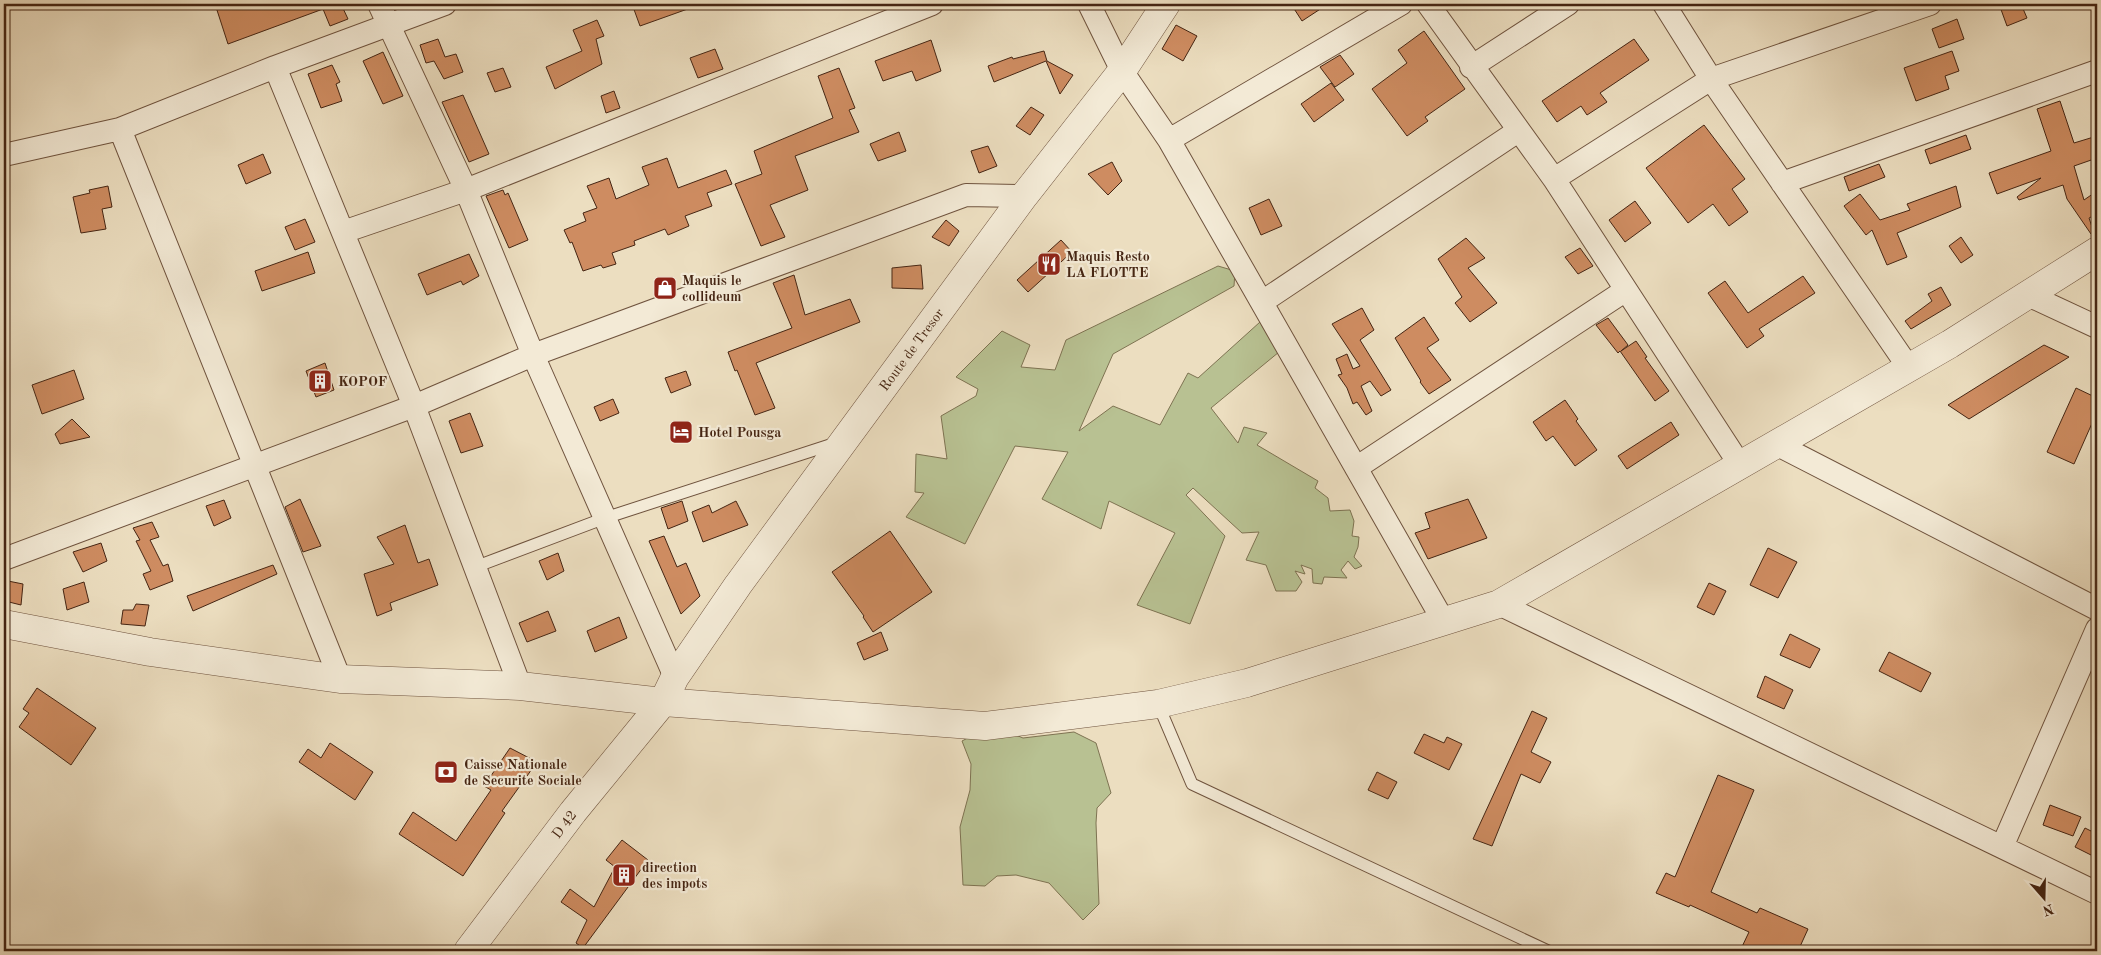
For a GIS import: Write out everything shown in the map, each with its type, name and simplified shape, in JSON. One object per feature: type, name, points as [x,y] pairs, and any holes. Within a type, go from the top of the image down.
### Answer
[{"type":"street","points":[[379,4],[466,190],[533,355],[675,677],[1122,71]]},
{"type":"street","points":[[4,155],[120,129],[274,67],[445,4]]},
{"type":"street","points":[[343,232],[466,190],[932,4]]},
{"type":"street","points":[[1089,4],[1122,71],[1169,140],[1444,622]]},
{"type":"street","name":"Route de Tresor","points":[[664,702],[675,677],[738,585],[1024,196],[1122,71],[1166,4]]},
{"type":"street","points":[[1169,140],[1401,4]]},
{"type":"street","points":[[1428,4],[1471,67],[1554,179],[1740,465]]},
{"type":"street","points":[[1471,67],[1568,4]]},
{"type":"street","points":[[1664,4],[1711,79],[1909,368]]},
{"type":"street","points":[[1554,179],[1711,79],[1930,4]]},
{"type":"street","points":[[274,67],[414,406],[520,686]]},
{"type":"street","points":[[1782,182],[2097,71]]},
{"type":"street","points":[[120,129],[256,464],[340,679]]},
{"type":"street","points":[[1262,302],[1518,131]]},
{"type":"street","points":[[4,559],[414,406],[533,355],[966,195],[1024,196]]},
{"type":"street","points":[[4,624],[150,652],[340,679],[520,686],[664,702],[985,726],[1158,704],[1247,683],[1499,604],[1909,368],[2097,251]]},
{"type":"street","points":[[1356,468],[1626,290]]},
{"type":"street","points":[[2028,295],[2097,327]]},
{"type":"street","points":[[1776,444],[2097,609]]},
{"type":"street","points":[[1499,604],[2097,893]]},
{"type":"street","points":[[2002,848],[2097,629]]},
{"type":"street","name":"D 42","points":[[468,951],[573,812],[664,702]]},
{"type":"lane","points":[[475,567],[605,518],[845,440]]},
{"type":"lane","points":[[1158,704],[1192,784],[1548,951]]},
{"type":"green space","points":[[1218,266],[1235,271],[1234,286],[1113,354],[1079,431],[1113,406],[1160,425],[1188,373],[1198,378],[1260,322],[1279,352],[1211,408],[1238,443],[1244,427],[1267,433],[1257,445],[1318,481],[1315,488],[1328,498],[1330,511],[1350,510],[1354,521],[1352,536],[1359,537],[1354,557],[1362,566],[1355,569],[1348,561],[1341,570],[1347,578],[1324,577],[1322,584],[1313,583],[1312,569],[1301,565],[1305,574],[1295,571],[1302,582],[1296,591],[1276,591],[1266,565],[1246,560],[1259,532],[1242,533],[1193,488],[1186,495],[1225,536],[1190,624],[1137,605],[1175,533],[1109,501],[1101,529],[1042,499],[1068,452],[1015,446],[965,544],[906,517],[924,493],[915,492],[916,454],[947,459],[941,416],[976,396],[978,389],[956,377],[1002,331],[1030,345],[1021,367],[1055,370],[1066,340]]},
{"type":"green space","points":[[992,725],[1023,738],[1074,732],[1096,743],[1111,793],[1097,808],[1099,904],[1083,920],[1049,883],[1016,875],[997,876],[985,886],[963,885],[960,827],[970,790],[971,764],[962,741]]},
{"type":"building","points":[[215,4],[341,4],[348,19],[330,26],[323,9],[228,44]]},
{"type":"building","points":[[632,4],[696,4],[696,6],[640,26]]},
{"type":"building","points":[[1291,4],[1328,4],[1302,21]]},
{"type":"building","points":[[1999,4],[2021,4],[2027,18],[2007,26]]},
{"type":"building","points":[[1957,19],[1964,39],[1939,48],[1932,29]]},
{"type":"building","points":[[597,20],[604,36],[596,39],[602,64],[555,89],[546,67],[582,51],[573,30]]},
{"type":"building","points":[[1176,25],[1197,36],[1183,61],[1162,49]]},
{"type":"building","points":[[1424,31],[1465,89],[1425,117],[1428,121],[1407,136],[1372,89],[1407,63],[1398,50]]},
{"type":"building","points":[[438,39],[445,57],[456,54],[463,72],[444,79],[434,61],[426,63],[420,45]]},
{"type":"building","points":[[1634,39],[1649,60],[1600,93],[1607,102],[1587,115],[1581,106],[1557,122],[1542,101]]},
{"type":"building","points":[[931,40],[941,71],[916,81],[912,71],[883,81],[875,61]]},
{"type":"building","points":[[715,49],[723,69],[698,78],[690,58]]},
{"type":"building","points":[[1044,51],[1047,61],[1073,75],[1060,94],[1046,61],[994,82],[988,66],[1012,57],[1013,59]]},
{"type":"building","points":[[1952,51],[1959,71],[1945,76],[1949,89],[1916,101],[1904,68]]},
{"type":"building","points":[[383,52],[403,96],[383,104],[363,61]]},
{"type":"building","points":[[1340,55],[1354,74],[1335,87],[1320,67]]},
{"type":"building","points":[[332,65],[340,82],[336,84],[342,101],[321,108],[308,74]]},
{"type":"building","points":[[503,68],[511,87],[495,92],[487,73]]},
{"type":"building","points":[[839,68],[855,108],[849,110],[859,132],[795,156],[808,190],[770,205],[785,237],[761,246],[735,184],[762,174],[754,151],[833,118],[818,76]]},
{"type":"building","points":[[1331,83],[1344,100],[1314,122],[1301,104]]},
{"type":"building","points":[[614,91],[620,108],[606,113],[601,96]]},
{"type":"building","points":[[463,95],[489,154],[469,162],[442,102]]},
{"type":"building","points":[[2060,101],[2074,143],[2097,136],[2097,158],[2074,166],[2084,200],[2097,191],[2097,214],[2089,218],[2094,233],[2091,234],[2067,199],[2063,185],[2019,200],[2017,197],[2041,178],[1997,194],[1989,173],[2051,151],[2037,109]]},
{"type":"building","points":[[1031,107],[1044,115],[1030,135],[1016,126]]},
{"type":"building","points":[[1704,125],[1745,179],[1732,189],[1748,212],[1729,226],[1713,204],[1688,223],[1646,168]]},
{"type":"building","points":[[899,132],[906,151],[878,161],[870,144]]},
{"type":"building","points":[[1966,135],[1971,149],[1930,164],[1925,150]]},
{"type":"building","points":[[988,146],[997,166],[979,173],[971,151]]},
{"type":"building","points":[[263,154],[271,173],[246,184],[238,165]]},
{"type":"building","points":[[667,158],[678,188],[726,170],[732,184],[707,193],[712,206],[685,216],[689,226],[668,235],[665,229],[634,241],[635,245],[612,253],[616,264],[603,268],[601,265],[583,271],[572,242],[570,243],[564,230],[586,221],[583,213],[597,208],[587,186],[609,178],[616,199],[649,185],[642,167]]},
{"type":"building","points":[[1112,162],[1122,181],[1108,195],[1088,174]]},
{"type":"building","points":[[1879,164],[1885,177],[1849,191],[1844,177]]},
{"type":"building","points":[[108,186],[112,207],[102,209],[106,229],[81,233],[73,197],[90,193],[89,190]]},
{"type":"building","points":[[1956,186],[1961,207],[1897,233],[1907,257],[1887,265],[1872,230],[1866,235],[1844,206],[1860,194],[1880,220],[1910,210],[1907,204]]},
{"type":"building","points":[[503,190],[505,195],[508,193],[528,240],[509,248],[486,196]]},
{"type":"building","points":[[1269,199],[1282,226],[1261,235],[1249,208]]},
{"type":"building","points":[[1635,201],[1651,223],[1625,242],[1609,220]]},
{"type":"building","points":[[305,219],[315,242],[295,250],[285,227]]},
{"type":"building","points":[[946,220],[959,231],[949,246],[932,237]]},
{"type":"building","points":[[1961,237],[1973,255],[1961,263],[1949,246]]},
{"type":"building","points":[[1466,238],[1485,258],[1468,268],[1497,303],[1470,322],[1455,303],[1462,297],[1438,259]]},
{"type":"building","points":[[1061,240],[1072,252],[1028,292],[1017,280]]},
{"type":"building","points":[[1580,248],[1593,266],[1578,274],[1565,257]]},
{"type":"building","points":[[308,252],[315,273],[262,291],[255,271]]},
{"type":"building","points":[[469,254],[479,276],[463,285],[461,281],[427,295],[418,274]]},
{"type":"building","points":[[921,265],[923,289],[892,288],[892,268]]},
{"type":"building","points":[[794,275],[805,315],[850,299],[860,322],[756,363],[775,408],[755,415],[728,352],[792,328],[773,283]]},
{"type":"building","points":[[1803,276],[1815,293],[1759,329],[1764,336],[1747,348],[1708,293],[1725,281],[1748,313]]},
{"type":"building","points":[[1941,287],[1951,305],[1911,329],[1905,321],[1932,301],[1928,294]]},
{"type":"building","points":[[1362,308],[1374,330],[1360,340],[1391,390],[1381,396],[1370,381],[1361,386],[1372,411],[1366,415],[1357,402],[1353,404],[1347,388],[1338,375],[1342,374],[1336,359],[1347,354],[1353,369],[1360,366],[1332,324]]},
{"type":"building","points":[[1424,317],[1439,340],[1427,348],[1451,380],[1429,394],[1395,338]]},
{"type":"building","points":[[1608,318],[1628,345],[1621,351],[1636,341],[1647,357],[1645,358],[1669,391],[1655,401],[1620,351],[1618,353],[1596,325]]},
{"type":"building","points":[[2044,345],[2069,357],[1969,419],[1948,405]]},
{"type":"building","name":"KOPOF","points":[[325,363],[334,390],[316,397],[306,371]]},
{"type":"building","points":[[74,370],[84,399],[42,414],[32,385]]},
{"type":"building","points":[[686,371],[691,385],[671,393],[665,378]]},
{"type":"building","points":[[2076,388],[2097,398],[2097,412],[2074,464],[2047,452]]},
{"type":"building","points":[[613,399],[619,413],[600,421],[594,407]]},
{"type":"building","points":[[1565,400],[1578,419],[1576,421],[1597,450],[1575,466],[1553,436],[1546,441],[1533,422]]},
{"type":"building","points":[[470,413],[483,446],[461,453],[449,421]]},
{"type":"building","points":[[72,419],[90,437],[60,444],[55,434]]},
{"type":"building","points":[[1671,422],[1679,435],[1627,469],[1618,456]]},
{"type":"building","points":[[300,499],[321,546],[303,552],[285,507]]},
{"type":"building","points":[[1468,499],[1487,538],[1428,559],[1415,533],[1430,528],[1425,513]]},
{"type":"building","points":[[224,500],[231,518],[214,526],[206,506]]},
{"type":"building","points":[[682,501],[688,521],[668,529],[661,508]]},
{"type":"building","points":[[736,501],[748,525],[703,542],[692,512],[709,505],[712,513]]},
{"type":"building","points":[[152,522],[159,537],[150,540],[163,566],[168,564],[173,581],[150,590],[143,574],[151,571],[136,541],[140,540],[133,528]]},
{"type":"building","points":[[405,525],[418,563],[429,559],[438,585],[390,603],[392,610],[377,616],[364,574],[394,564],[377,537]]},
{"type":"building","points":[[890,531],[932,592],[873,632],[864,616],[832,572]]},
{"type":"building","points":[[664,536],[677,567],[686,563],[700,596],[681,614],[649,541]]},
{"type":"building","points":[[101,543],[107,561],[83,572],[73,552]]},
{"type":"building","points":[[1768,548],[1797,562],[1778,598],[1750,585]]},
{"type":"building","points":[[558,553],[564,571],[547,580],[539,561]]},
{"type":"building","points":[[273,565],[277,574],[193,611],[187,596]]},
{"type":"building","points":[[8,581],[23,584],[21,605],[5,601]]},
{"type":"building","points":[[84,582],[89,602],[67,610],[63,589]]},
{"type":"building","points":[[1709,583],[1726,591],[1714,615],[1697,607]]},
{"type":"building","points":[[136,604],[149,605],[145,626],[121,624],[123,610],[133,610]]},
{"type":"building","points":[[548,611],[556,631],[527,642],[519,623]]},
{"type":"building","points":[[619,617],[627,638],[595,652],[587,631]]},
{"type":"building","points":[[881,632],[888,650],[864,660],[857,643]]},
{"type":"building","points":[[1790,634],[1820,649],[1810,668],[1780,655]]},
{"type":"building","points":[[1889,652],[1931,673],[1921,692],[1879,671]]},
{"type":"building","points":[[1765,676],[1793,690],[1784,709],[1757,697]]},
{"type":"building","points":[[37,688],[96,728],[71,765],[19,727],[29,713],[23,709]]},
{"type":"building","points":[[1532,711],[1547,718],[1531,752],[1551,762],[1540,783],[1521,774],[1492,846],[1473,839]]},
{"type":"building","points":[[1424,734],[1444,743],[1447,737],[1462,744],[1449,770],[1414,753]]},
{"type":"building","points":[[330,743],[373,772],[355,800],[299,762],[308,749],[321,758]]},
{"type":"building","points":[[510,748],[537,762],[502,811],[505,813],[463,876],[399,834],[413,812],[456,841],[491,790],[484,786]]},
{"type":"building","points":[[1377,772],[1397,782],[1388,799],[1368,790]]},
{"type":"building","points":[[1718,775],[1754,790],[1711,892],[1757,913],[1760,908],[1808,929],[1798,951],[1740,951],[1749,932],[1690,905],[1689,907],[1656,893],[1666,873],[1675,877]]},
{"type":"building","points":[[2050,805],[2081,817],[2073,836],[2043,825]]},
{"type":"building","points":[[2085,828],[2097,834],[2097,858],[2075,847]]},
{"type":"building","points":[[622,840],[648,860],[583,948],[576,943],[587,920],[561,902],[570,889],[594,907],[615,867],[606,860]]},
{"type":"place","name":"Maquis Resto LA FLOTTE","points":[[1049,264]]},
{"type":"place","name":"Maquis le collideum","points":[[665,288]]},
{"type":"place","name":"KOPOF","points":[[320,381]]},
{"type":"place","name":"Hotel Pousga","points":[[681,432]]},
{"type":"place","name":"Caisse Nationale de Securite Sociale","points":[[446,772]]},
{"type":"place","name":"direction des impots","points":[[624,875]]}]
